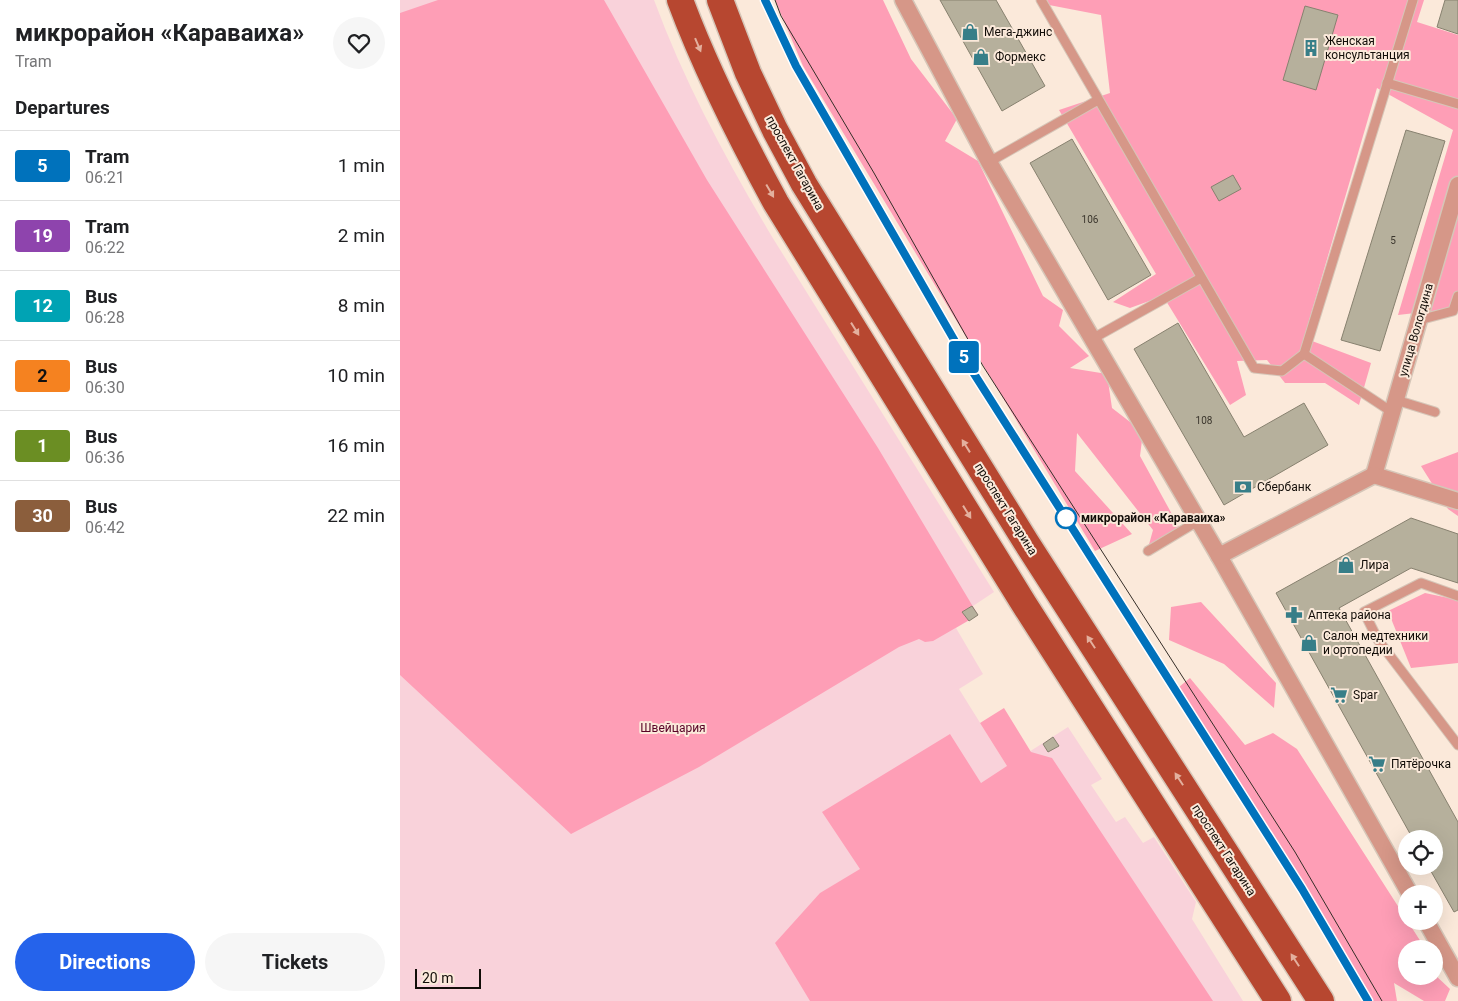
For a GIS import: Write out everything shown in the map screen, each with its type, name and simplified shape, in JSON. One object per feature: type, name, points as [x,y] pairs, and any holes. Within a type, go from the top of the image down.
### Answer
[{"type":"main road","points":[[680,0],[713,80],[743,144],[776,202],[1024,604],[1278,1001]]},
{"type":"main road","name":"проспект Гагарина","points":[[720,0],[752,81],[775,130],[804,184],[1030,549],[1321,1001]]},
{"type":"street","points":[[903,0],[989,162],[1219,556],[1405,885]]},
{"type":"street","name":"улица Вологдина","points":[[1374,475],[1458,185]]},
{"type":"street","points":[[1219,556],[1374,475],[1458,501]]},
{"type":"street","points":[[1433,930],[1453,957],[1458,978]]},
{"type":"lane","points":[[1041,0],[1254,368],[1282,370],[1304,354],[1412,0]]},
{"type":"lane","points":[[1387,83],[1458,104]]},
{"type":"lane","points":[[989,162],[1098,100]]},
{"type":"lane","points":[[1092,339],[1201,278]]},
{"type":"lane","points":[[1419,320],[1453,311],[1458,296]]},
{"type":"lane","points":[[1304,354],[1394,406],[1435,412]]},
{"type":"lane","points":[[1148,551],[1198,520]]},
{"type":"lane","points":[[1458,596],[1421,583],[1364,612],[1378,640],[1458,745]]},
{"type":"green space","name":"Швейцария","points":[[400,0],[654,0],[693,93],[757,211],[994,592],[973,606],[978,615],[956,628],[983,674],[959,689],[1007,766],[1068,727],[1102,779],[1091,785],[1116,822],[1125,817],[1143,843],[1154,837],[1196,902],[1192,919],[1243,1001],[400,1001]]},
{"type":"green space","name":"Швейцария","points":[[438,0],[604,0],[707,180],[878,448],[978,615],[933,641],[925,642],[919,639],[899,647],[699,767],[571,834],[400,675],[400,13]]},
{"type":"green space","points":[[775,0],[883,0],[911,59],[957,119],[945,141],[978,161],[1043,296],[1063,310],[1059,326],[1089,356],[1070,368],[1107,374],[1112,408],[1143,432],[1140,456],[1179,527],[1148,548],[1153,530],[1077,433],[1075,471],[1132,534],[1095,551],[803,66]]},
{"type":"green space","points":[[1047,0],[1424,0],[1417,22],[1458,35],[1458,308],[1398,315],[1453,130],[1377,88],[1304,338],[1371,363],[1359,405],[1325,383],[1285,383],[1267,360],[1237,361],[1246,395],[1230,405],[1163,296],[1130,308],[1113,302],[1156,274],[1059,110],[1110,93],[1101,15],[1049,5]]},
{"type":"green space","points":[[1458,452],[1458,516],[1448,509],[1421,466]]},
{"type":"green space","points":[[1425,593],[1458,600],[1458,663],[1411,668],[1388,611]]},
{"type":"green space","points":[[1201,602],[1276,683],[1274,708],[1224,664],[1169,640],[1171,607]]},
{"type":"green space","points":[[1190,678],[1245,745],[1273,733],[1297,749],[1398,906],[1398,930],[1413,930],[1420,940],[1398,940],[1398,985],[1443,985],[1443,982],[1450,989],[1445,1001],[1424,1001],[1394,983],[1397,1001],[1366,1001],[1179,687]]},
{"type":"green space","points":[[1004,708],[1031,752],[1052,758],[1213,1001],[810,1001],[775,943],[820,893],[860,869],[822,812],[950,734],[981,783],[1007,766],[980,723]]},
{"type":"building","points":[[940,0],[996,0],[1045,86],[1002,111]]},
{"type":"building","points":[[1445,0],[1458,0],[1458,34],[1437,27]]},
{"type":"building","name":"Женская консультанция","points":[[1305,6],[1338,15],[1316,90],[1283,80]]},
{"type":"building","points":[[1406,130],[1445,141],[1380,351],[1341,340]]},
{"type":"building","points":[[1072,139],[1151,275],[1108,300],[1030,163]]},
{"type":"building","points":[[1233,175],[1241,189],[1219,201],[1211,187]]},
{"type":"building","points":[[1178,323],[1244,437],[1304,403],[1328,445],[1224,505],[1134,349]]},
{"type":"building","points":[[1411,518],[1458,534],[1458,583],[1411,568],[1339,608],[1458,822],[1458,910],[1454,912],[1443,893],[1443,885],[1439,885],[1433,875],[1443,875],[1443,830],[1408,830],[1276,593]]},
{"type":"building","points":[[972,606],[978,615],[969,621],[962,612]]},
{"type":"building","points":[[1053,737],[1059,746],[1048,752],[1043,744]]},
{"type":"tram line","points":[[765,0],[796,66],[971,369],[1302,889],[1368,1001]]},
{"type":"tram line","name":"5","points":[[765,0],[796,66],[971,369],[1302,889],[1368,1001]]},
{"type":"tram line","points":[[775,0],[781,16],[874,173],[983,366],[1295,852],[1382,1001]]},
{"type":"place","name":"Мега-джинс","points":[[970,32]]},
{"type":"place","name":"Женская консультанция","points":[[1311,48]]},
{"type":"place","name":"Формекс","points":[[981,57]]},
{"type":"place","name":"Сбербанк","points":[[1243,487]]},
{"type":"place","name":"микрорайон «Караваиха»","points":[[1066,518]]},
{"type":"place","name":"Лира","points":[[1346,565]]},
{"type":"place","name":"Аптека района","points":[[1294,615]]},
{"type":"place","name":"Салон медтехники и ортопедии","points":[[1309,643]]},
{"type":"place","name":"Spar","points":[[1339,695]]},
{"type":"place","name":"Пятёрочка","points":[[1377,764]]}]
